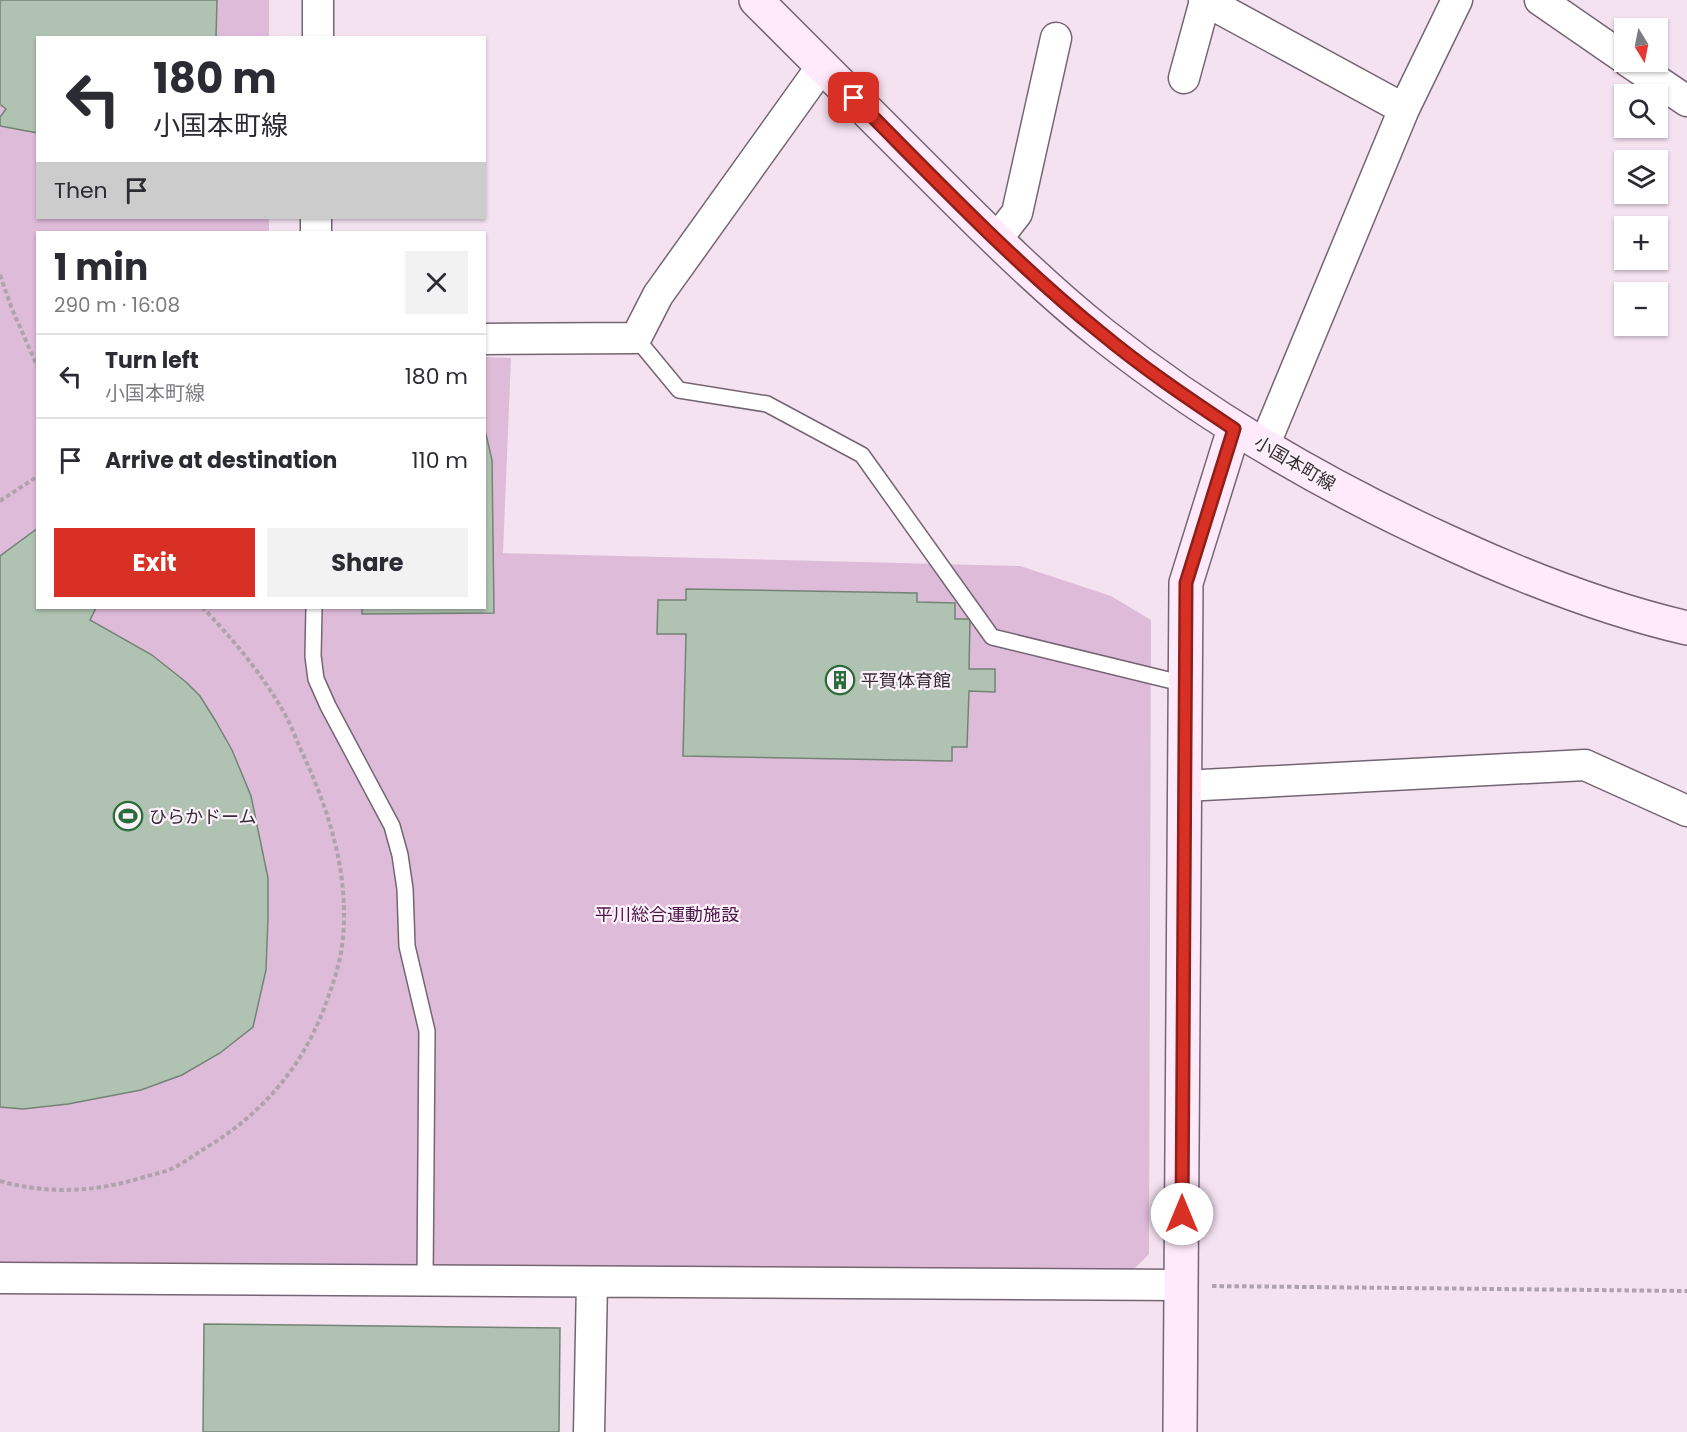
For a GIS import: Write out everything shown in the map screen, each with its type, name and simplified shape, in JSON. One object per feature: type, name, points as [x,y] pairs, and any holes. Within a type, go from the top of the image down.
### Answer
[{"type":"main road","name":"小国本町線","points":[[756,0],[996,240],[1101,333],[1184,396],[1234,429],[1385,514],[1540,582],[1607,605],[1687,628]]},
{"type":"main road","points":[[1180,1432],[1186,583],[1234,429]]},
{"type":"street","points":[[318,0],[318,36]]},
{"type":"street","points":[[1184,78],[1205,0],[1404,109]]},
{"type":"street","points":[[1264,446],[1404,109],[1457,0]]},
{"type":"street","points":[[1540,0],[1614,51]]},
{"type":"street","points":[[996,240],[1017,213],[1056,38]]},
{"type":"street","points":[[486,339],[636,338],[658,296],[822,66]]},
{"type":"street","points":[[1644,72],[1687,101]]},
{"type":"street","points":[[1184,786],[1585,765],[1687,810]]},
{"type":"street","points":[[0,1278],[1181,1285]]},
{"type":"street","points":[[589,1432],[592,1282]]},
{"type":"lane","points":[[636,338],[679,390],[767,404],[862,454],[992,637],[1185,684]]},
{"type":"lane","points":[[314,609],[313,656],[316,679],[392,826],[400,855],[405,889],[407,946],[428,1031],[425,1281]]},
{"type":"path","points":[[0,275],[36,363]]},
{"type":"path","points":[[0,501],[36,477]]},
{"type":"path","points":[[0,1181],[25,1188],[82,1191],[132,1181],[173,1168],[220,1140],[260,1108],[292,1071],[316,1029],[337,974],[343,937],[343,891],[337,848],[322,800],[283,711],[256,671],[219,624],[203,609]]},
{"type":"path","points":[[1181,1285],[1687,1291]]},
{"type":"green space","name":"平川総合運動施設","points":[[0,0],[269,0],[269,36],[36,36],[36,219],[269,219],[269,231],[36,231],[36,609],[486,609],[486,357],[511,358],[503,553],[1020,566],[1111,596],[1151,620],[1149,1254],[1134,1269],[0,1271]]},
{"type":"building","points":[[0,0],[217,0],[216,36],[36,36],[36,133],[0,126],[0,117],[6,109],[0,104]]},
{"type":"building","points":[[486,434],[492,460],[494,613],[362,614],[362,609],[486,609]]},
{"type":"building","name":"ひらかドーム","points":[[36,529],[36,609],[96,609],[90,620],[152,655],[200,696],[232,750],[251,796],[268,878],[266,970],[253,1027],[220,1053],[182,1075],[141,1090],[68,1104],[23,1109],[0,1107],[0,556]]},
{"type":"building","name":"平賀体育館","points":[[686,589],[917,593],[917,602],[955,603],[955,619],[970,619],[969,669],[995,669],[995,692],[969,691],[967,747],[952,747],[952,761],[683,756],[686,634],[657,634],[658,600],[686,600]]},
{"type":"building","points":[[204,1324],[560,1328],[559,1432],[203,1432]]},
{"type":"place","name":"平賀体育館","points":[[840,680]]},
{"type":"place","name":"ひらかドーム","points":[[128,816]]},
{"type":"route","points":[[854,98],[996,240],[1101,333],[1184,396],[1234,429],[1186,583],[1182,1214]]}]
